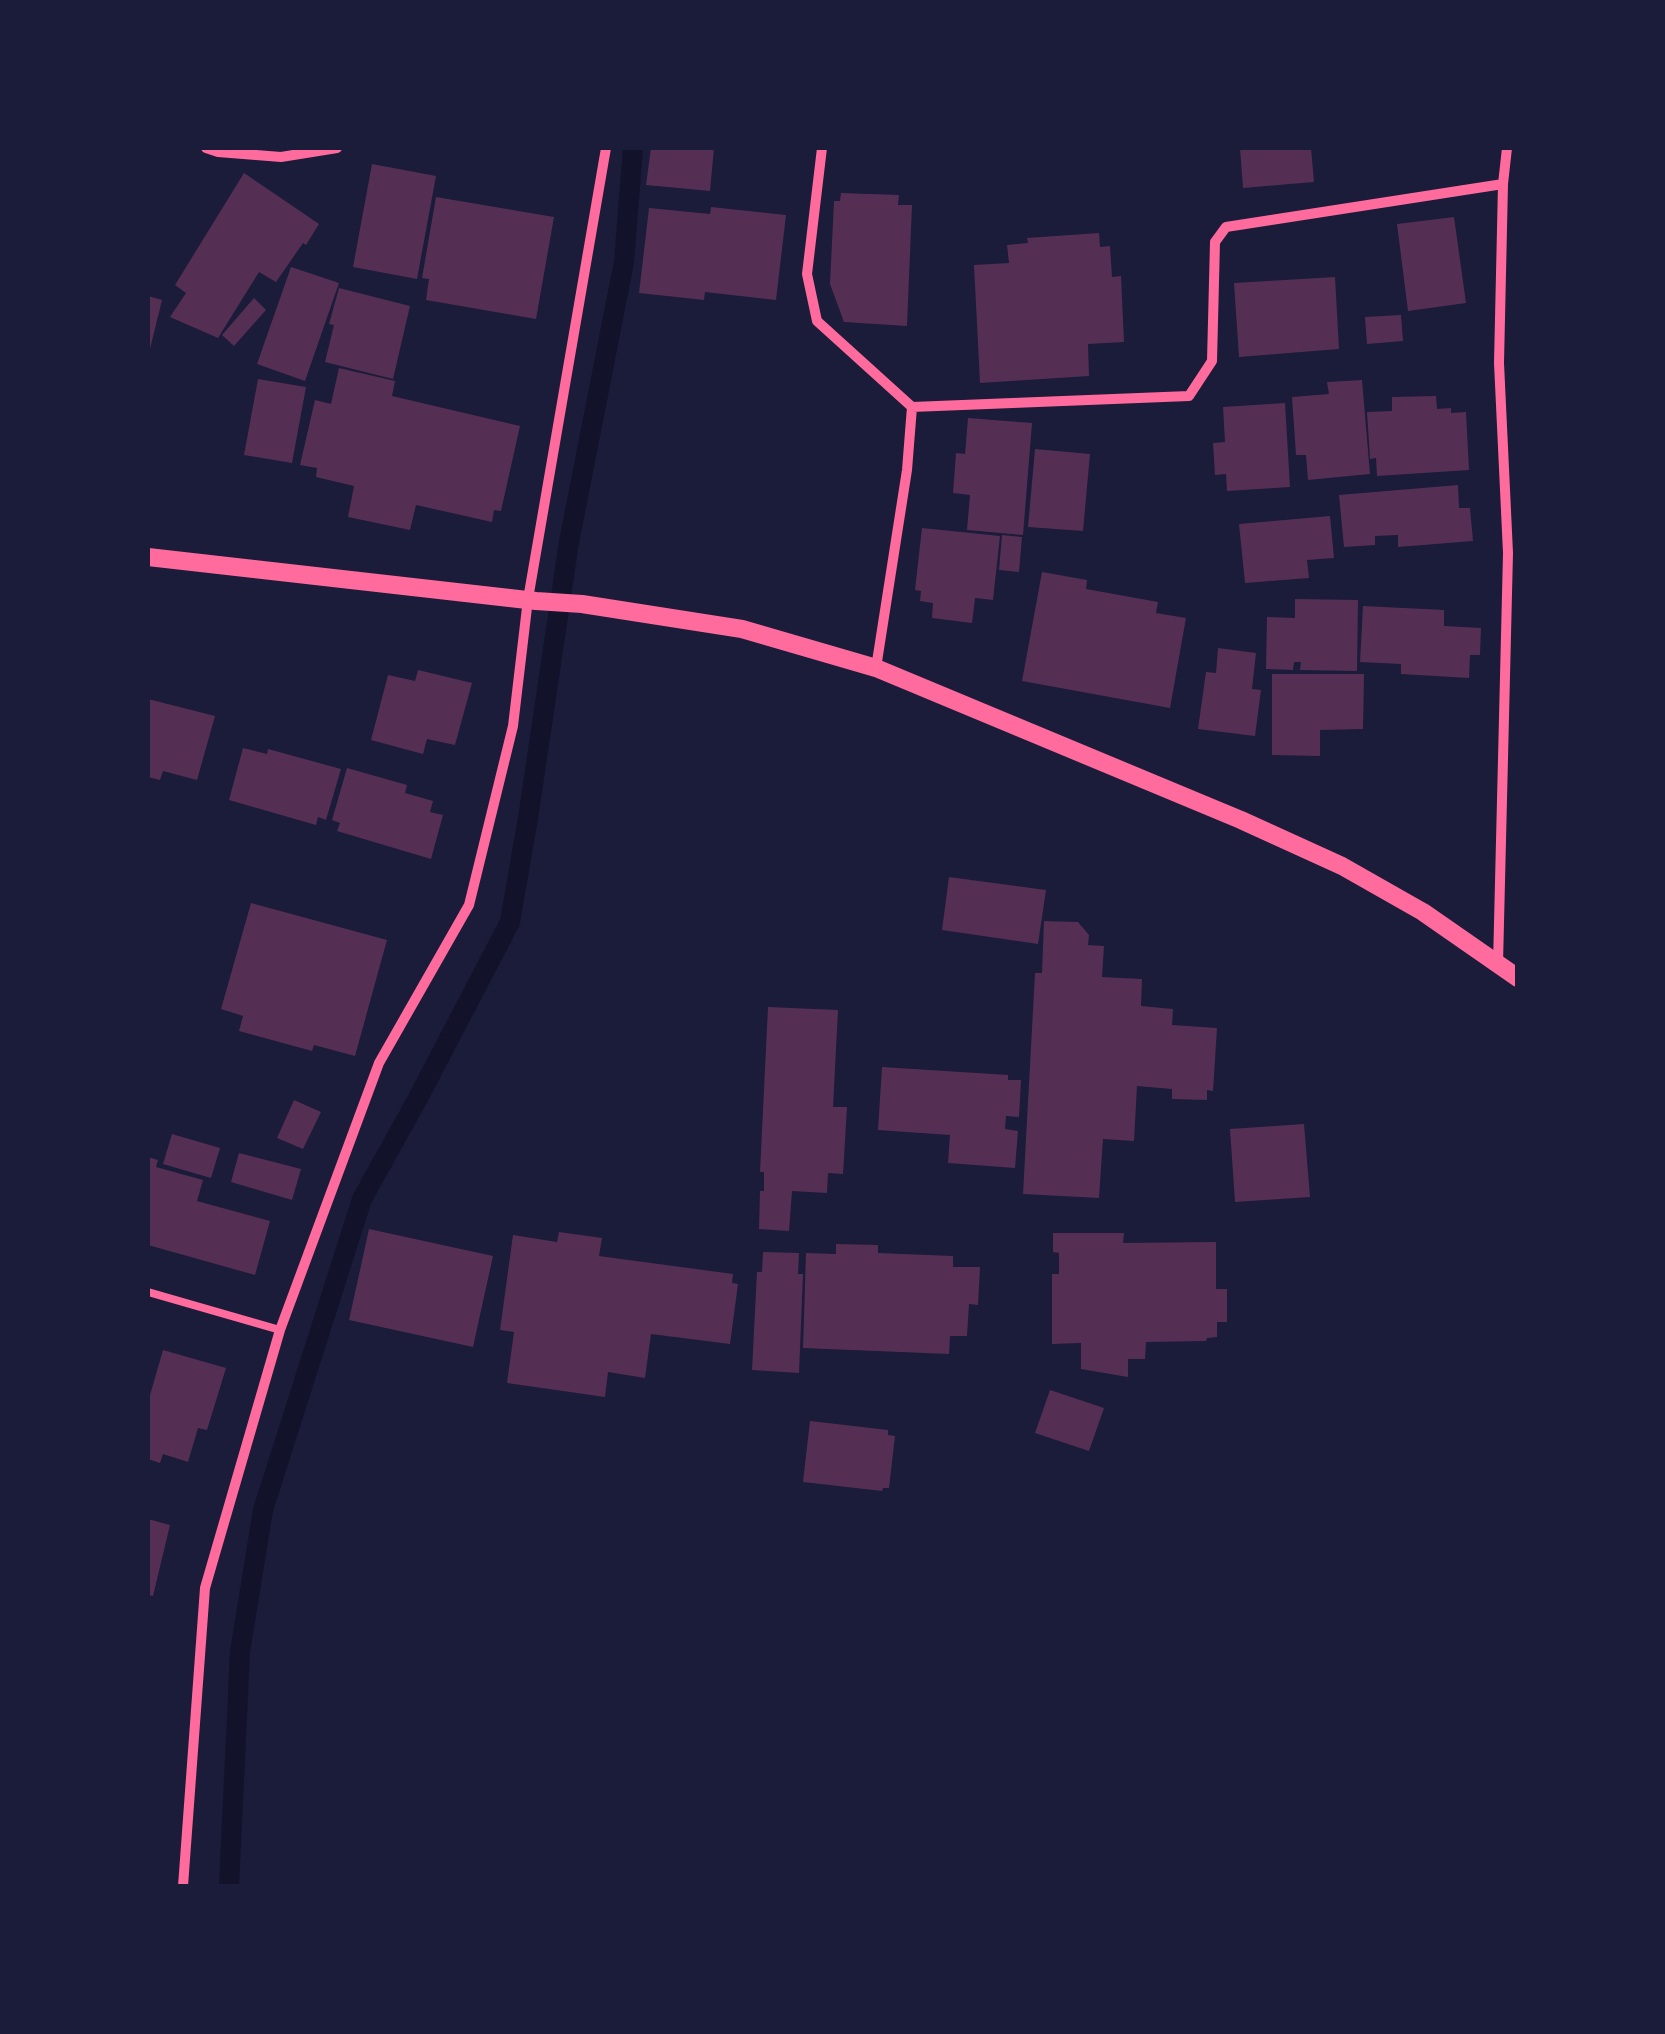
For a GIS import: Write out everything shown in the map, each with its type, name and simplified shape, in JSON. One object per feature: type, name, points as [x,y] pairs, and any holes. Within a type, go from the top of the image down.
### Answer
[{"type":"street","points":[[206,148],[281,156],[337,148]]},
{"type":"street","points":[[183,1886],[205,1588],[280,1330],[379,1063],[469,905],[513,726],[606,148]]},
{"type":"street","points":[[822,148],[806,274],[816,321],[912,407],[1188,396],[1212,362],[1214,242],[1226,227],[1503,184]]},
{"type":"street","points":[[1498,964],[1508,553],[1499,363],[1503,184],[1510,154]]},
{"type":"street","points":[[876,668],[907,470],[912,407]]},
{"type":"street","points":[[148,557],[582,604],[742,629],[876,668],[1342,866],[1423,912],[1518,978]]},
{"type":"lane","points":[[148,1292],[280,1330]]},
{"type":"building","points":[[651,148],[714,148],[710,191],[646,185]]},
{"type":"building","points":[[1240,148],[1311,148],[1314,182],[1243,188]]},
{"type":"building","points":[[372,164],[436,176],[417,279],[353,267]]},
{"type":"building","points":[[244,173],[319,224],[276,282],[259,272],[218,338],[170,317],[186,293],[175,285]]},
{"type":"building","points":[[841,193],[899,195],[898,205],[912,205],[907,326],[844,322],[830,284],[834,201],[840,201]]},
{"type":"building","points":[[436,197],[554,217],[536,319],[426,300],[429,279],[422,278]]},
{"type":"building","points":[[711,207],[786,215],[776,300],[705,292],[704,300],[639,293],[649,208],[710,214]]},
{"type":"building","points":[[1454,217],[1466,303],[1408,311],[1397,224]]},
{"type":"building","points":[[1099,233],[1100,247],[1110,246],[1112,277],[1121,276],[1124,342],[1088,344],[1089,376],[980,383],[974,265],[1009,263],[1007,245],[1028,243],[1027,238]]},
{"type":"building","points":[[291,267],[339,283],[305,381],[257,364]]},
{"type":"building","points":[[1335,277],[1339,349],[1239,357],[1234,283]]},
{"type":"building","points":[[339,288],[410,306],[393,379],[325,362],[334,325],[329,324]]},
{"type":"building","points":[[148,296],[162,300],[149,353],[148,353]]},
{"type":"building","points":[[254,298],[266,310],[234,346],[222,335]]},
{"type":"building","points":[[1401,315],[1403,341],[1367,344],[1365,317]]},
{"type":"building","points":[[339,368],[395,381],[392,396],[520,426],[501,511],[494,510],[492,522],[416,505],[410,530],[348,517],[354,486],[316,477],[317,468],[300,465],[315,400],[331,404]]},
{"type":"building","points":[[258,379],[306,387],[292,463],[244,455]]},
{"type":"building","points":[[1362,380],[1370,474],[1308,480],[1306,455],[1296,455],[1292,397],[1329,394],[1327,382]]},
{"type":"building","points":[[1436,396],[1437,409],[1466,412],[1469,470],[1377,476],[1376,458],[1370,459],[1367,412],[1392,411],[1392,397]]},
{"type":"building","points":[[1285,403],[1290,487],[1227,491],[1226,474],[1215,475],[1213,443],[1225,442],[1223,407]]},
{"type":"building","points":[[968,418],[1032,423],[1023,535],[967,530],[970,495],[953,493],[956,453],[965,454]]},
{"type":"building","points":[[1035,449],[1090,454],[1083,531],[1028,527]]},
{"type":"building","points":[[1458,485],[1459,508],[1470,508],[1473,541],[1398,547],[1398,535],[1375,536],[1375,545],[1344,547],[1339,495]]},
{"type":"building","points":[[1330,516],[1334,558],[1307,560],[1309,578],[1245,583],[1239,524]]},
{"type":"building","points":[[922,528],[1000,536],[993,600],[975,598],[972,623],[932,618],[933,603],[920,601],[921,591],[915,590]]},
{"type":"building","points":[[1002,535],[1022,537],[1019,572],[999,570]]},
{"type":"building","points":[[1042,572],[1087,580],[1086,589],[1158,602],[1156,613],[1186,618],[1170,708],[1022,681]]},
{"type":"building","points":[[1295,599],[1358,600],[1357,671],[1300,670],[1301,662],[1294,662],[1293,670],[1266,669],[1267,617],[1295,618]]},
{"type":"building","points":[[1363,606],[1444,610],[1444,626],[1481,628],[1480,655],[1470,655],[1469,678],[1401,674],[1401,664],[1360,662]]},
{"type":"building","points":[[1218,648],[1256,653],[1252,689],[1261,690],[1255,736],[1198,729],[1206,672],[1216,673]]},
{"type":"building","points":[[418,670],[472,683],[455,745],[427,739],[423,754],[371,740],[388,675],[415,681]]},
{"type":"building","points":[[1272,674],[1364,674],[1363,729],[1320,730],[1320,756],[1272,755]]},
{"type":"building","points":[[148,699],[215,716],[197,780],[163,771],[160,780],[148,777]]},
{"type":"building","points":[[243,748],[267,754],[268,749],[341,769],[326,820],[318,817],[316,825],[229,800]]},
{"type":"building","points":[[347,768],[407,785],[405,793],[433,801],[430,812],[443,815],[431,859],[337,831],[340,823],[332,820]]},
{"type":"building","points":[[949,877],[1046,890],[1038,944],[942,930]]},
{"type":"building","points":[[251,903],[387,940],[355,1056],[314,1045],[312,1051],[239,1031],[243,1016],[221,1009]]},
{"type":"building","points":[[1044,921],[1078,922],[1089,935],[1088,945],[1104,946],[1102,977],[1142,979],[1141,1006],[1173,1009],[1172,1025],[1217,1028],[1213,1091],[1207,1090],[1207,1100],[1172,1099],[1172,1089],[1137,1086],[1134,1141],[1103,1139],[1099,1198],[1023,1194],[1035,973],[1042,973]]},
{"type":"building","points":[[768,1007],[838,1010],[833,1107],[847,1107],[843,1174],[828,1173],[827,1193],[792,1191],[789,1231],[759,1229],[760,1191],[764,1191],[764,1172],[760,1172]]},
{"type":"building","points":[[882,1067],[1008,1075],[1008,1080],[1021,1080],[1019,1117],[1006,1116],[1005,1129],[1018,1131],[1015,1168],[948,1163],[950,1135],[878,1130]]},
{"type":"building","points":[[294,1100],[321,1112],[303,1149],[277,1138]]},
{"type":"building","points":[[1304,1124],[1310,1197],[1235,1202],[1230,1129]]},
{"type":"building","points":[[172,1134],[220,1148],[211,1178],[163,1164]]},
{"type":"building","points":[[239,1153],[301,1169],[292,1200],[231,1182]]},
{"type":"building","points":[[148,1157],[158,1160],[156,1167],[203,1180],[197,1201],[270,1221],[255,1275],[148,1245]]},
{"type":"building","points":[[369,1229],[493,1256],[473,1347],[349,1320]]},
{"type":"building","points":[[559,1232],[602,1238],[599,1256],[733,1274],[732,1283],[738,1284],[730,1344],[651,1334],[645,1378],[608,1372],[605,1397],[507,1383],[514,1332],[500,1330],[513,1235],[557,1242]]},
{"type":"building","points":[[1053,1233],[1124,1233],[1123,1243],[1216,1242],[1216,1289],[1227,1289],[1227,1322],[1217,1322],[1217,1337],[1206,1341],[1146,1342],[1145,1359],[1128,1359],[1128,1377],[1081,1369],[1081,1343],[1052,1344],[1052,1274],[1059,1274],[1059,1253],[1053,1252]]},
{"type":"building","points":[[836,1244],[878,1245],[878,1253],[953,1256],[953,1267],[980,1267],[978,1305],[969,1304],[967,1336],[950,1336],[949,1354],[803,1348],[806,1253],[836,1254]]},
{"type":"building","points":[[763,1252],[799,1253],[798,1274],[803,1274],[799,1373],[752,1370],[757,1272],[762,1272]]},
{"type":"building","points":[[163,1350],[226,1368],[207,1430],[198,1428],[188,1462],[163,1454],[160,1463],[148,1459],[148,1402]]},
{"type":"building","points":[[1050,1390],[1104,1408],[1089,1451],[1035,1433]]},
{"type":"building","points":[[810,1421],[888,1430],[888,1435],[895,1436],[889,1488],[882,1491],[803,1482]]},
{"type":"building","points":[[148,1519],[170,1525],[153,1596],[148,1595]]},
{"type":"waterway","points":[[229,1886],[240,1652],[263,1510],[362,1199],[510,922],[569,542],[624,262],[633,148]]}]
